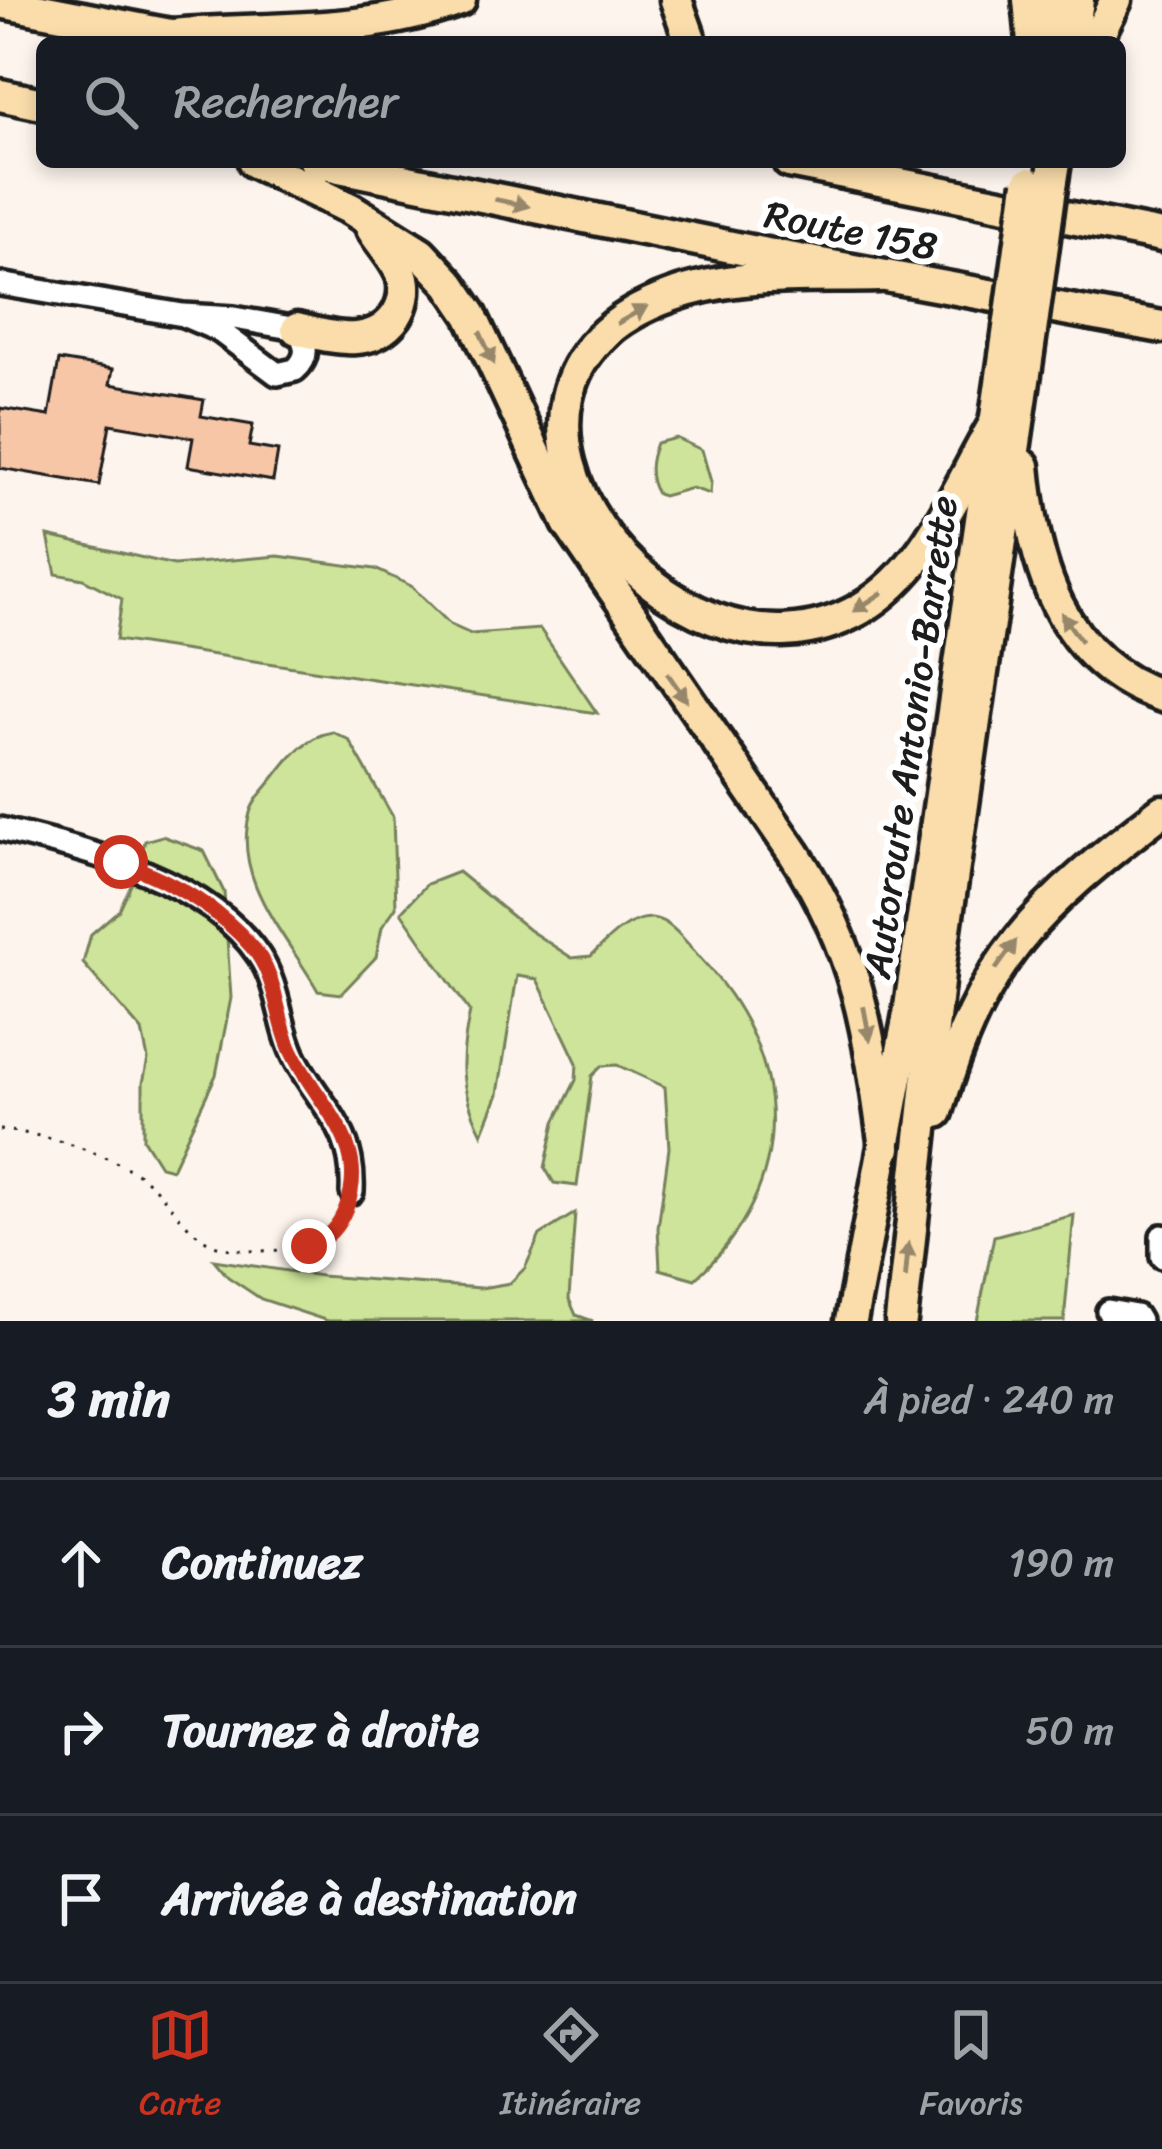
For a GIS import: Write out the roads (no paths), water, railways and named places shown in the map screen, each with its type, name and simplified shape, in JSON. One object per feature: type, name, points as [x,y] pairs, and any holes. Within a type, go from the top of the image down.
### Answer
[{"type":"highway","points":[[172,35],[368,25],[460,0]]},
{"type":"highway","points":[[676,0],[689,36]]},
{"type":"highway","points":[[1029,0],[1032,36]]},
{"type":"highway","points":[[1051,36],[1056,0]]},
{"type":"highway","points":[[1073,36],[1078,0]]},
{"type":"highway","points":[[1098,36],[1116,0]]},
{"type":"highway","points":[[0,2],[177,36]]},
{"type":"highway","points":[[0,95],[36,103]]},
{"type":"highway","points":[[267,168],[327,195],[421,253],[459,295],[568,523],[820,895],[862,998],[885,1148]]},
{"type":"highway","name":"Route 158","points":[[345,168],[879,276],[1162,327]]},
{"type":"highway","name":"Route 158","points":[[818,168],[1162,236]]},
{"type":"highway","points":[[860,168],[884,182]]},
{"type":"highway","name":"Autoroute Antonio-Barrette","points":[[901,1321],[940,964],[1042,174]]},
{"type":"highway","points":[[297,329],[362,338],[380,331],[398,312],[404,291],[401,273],[365,219]]},
{"type":"highway","points":[[879,276],[754,280],[701,287],[647,306],[603,335],[570,386],[562,435],[576,489],[608,541],[651,583],[706,615],[765,632],[818,627],[871,602],[911,566],[1008,416]]},
{"type":"highway","points":[[1111,317],[1162,344]]},
{"type":"highway","points":[[1008,416],[1031,531],[1049,591],[1068,625],[1096,658],[1125,681],[1162,697]]},
{"type":"highway","name":"Autoroute Antonio-Barrette","points":[[851,1321],[909,1014],[1008,416]]},
{"type":"highway","points":[[913,1199],[959,1040],[997,968],[1058,896],[1162,811]]},
{"type":"street","points":[[0,284],[297,329],[305,344],[305,358],[290,374],[277,374],[218,330],[183,315]]},
{"type":"street","points":[[0,829],[88,851],[151,874],[201,903],[249,943],[265,967],[290,1048],[343,1131],[352,1161],[352,1192]]},
{"type":"street","points":[[1162,1236],[1162,1257]]},
{"type":"street","points":[[1108,1311],[1136,1316],[1139,1321]]}]
